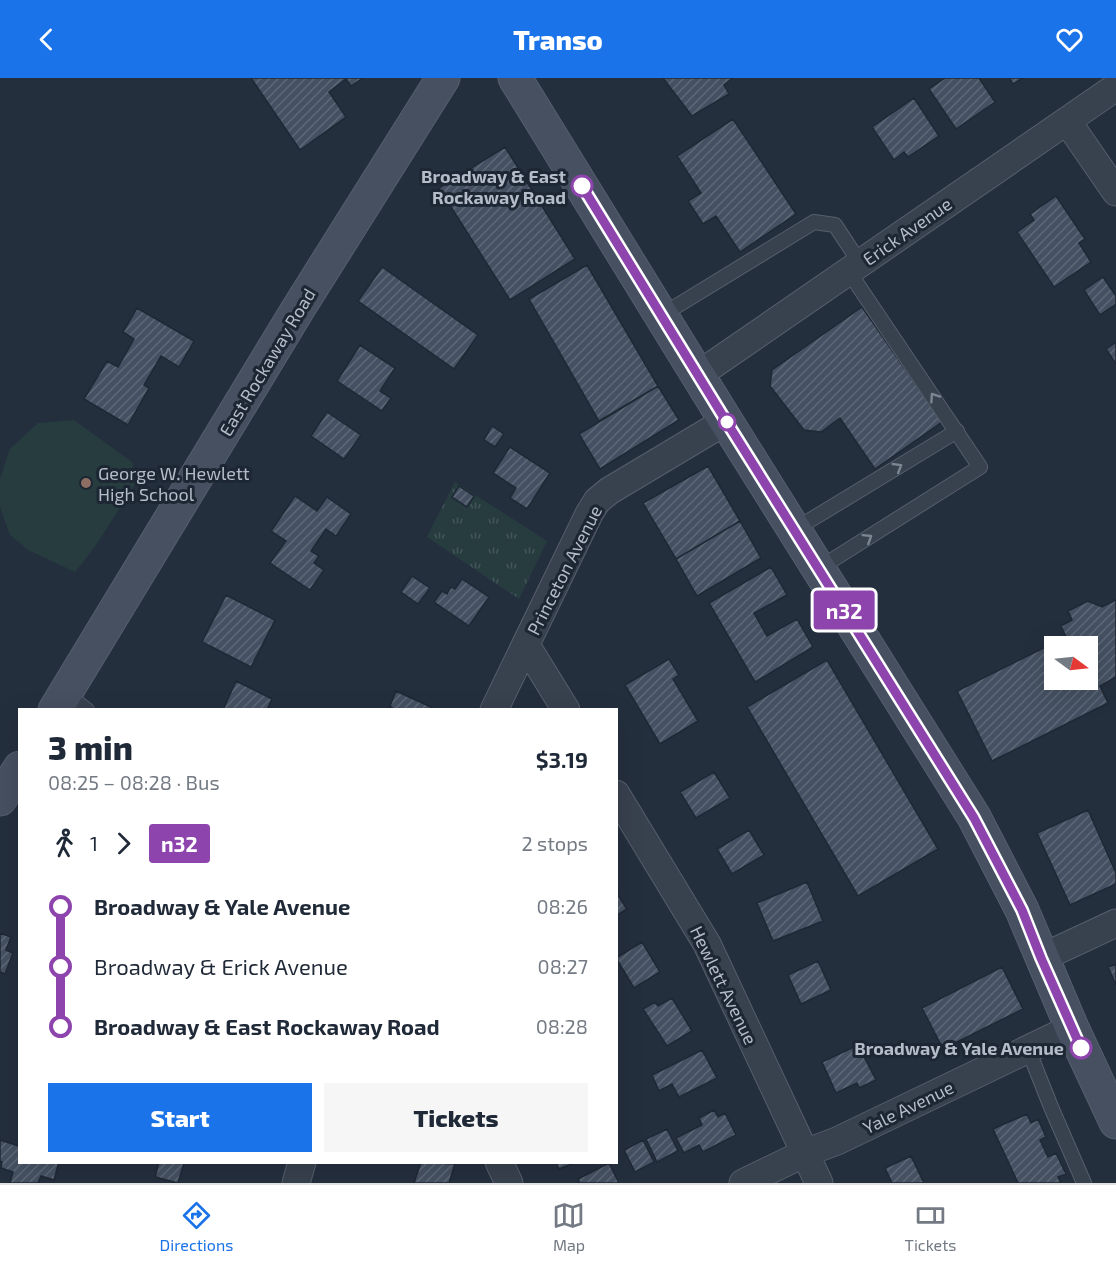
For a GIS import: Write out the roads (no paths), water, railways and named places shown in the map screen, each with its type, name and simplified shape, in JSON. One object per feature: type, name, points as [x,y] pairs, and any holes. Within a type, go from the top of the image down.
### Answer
[{"type":"main road","name":"East Rockaway Road","points":[[69,704],[298,309],[443,78]]},
{"type":"main road","points":[[516,78],[726,421],[974,818],[1022,910],[1072,1028],[1116,1122]]},
{"type":"main road","points":[[0,800],[18,771]]},
{"type":"street","name":"Erick Avenue","points":[[698,375],[1116,87]]},
{"type":"street","points":[[1067,121],[1116,192]]},
{"type":"street","name":"Princeton Avenue","points":[[495,708],[597,501],[609,490],[726,421]]},
{"type":"street","points":[[526,645],[565,708]]},
{"type":"street","name":"Hewlett Avenue","points":[[618,797],[707,944],[819,1183]]},
{"type":"street","points":[[1041,958],[1116,923]]},
{"type":"street","name":"Yale Avenue","points":[[743,1183],[805,1153],[837,1141],[1072,1028]]},
{"type":"street","points":[[296,1183],[301,1164]]},
{"type":"street","points":[[500,1164],[509,1183]]},
{"type":"lane","points":[[662,315],[814,222],[835,225],[854,268],[980,467],[818,569]]},
{"type":"lane","points":[[794,530],[957,431]]},
{"type":"lane","points":[[1028,1049],[1084,1183]]},
{"type":"place","name":"Broadway & East Rockaway Road","points":[[582,186]]},
{"type":"place","name":"George W. Hewlett High School","points":[[86,483]]},
{"type":"place","name":"Broadway & Yale Avenue","points":[[1081,1048]]}]
